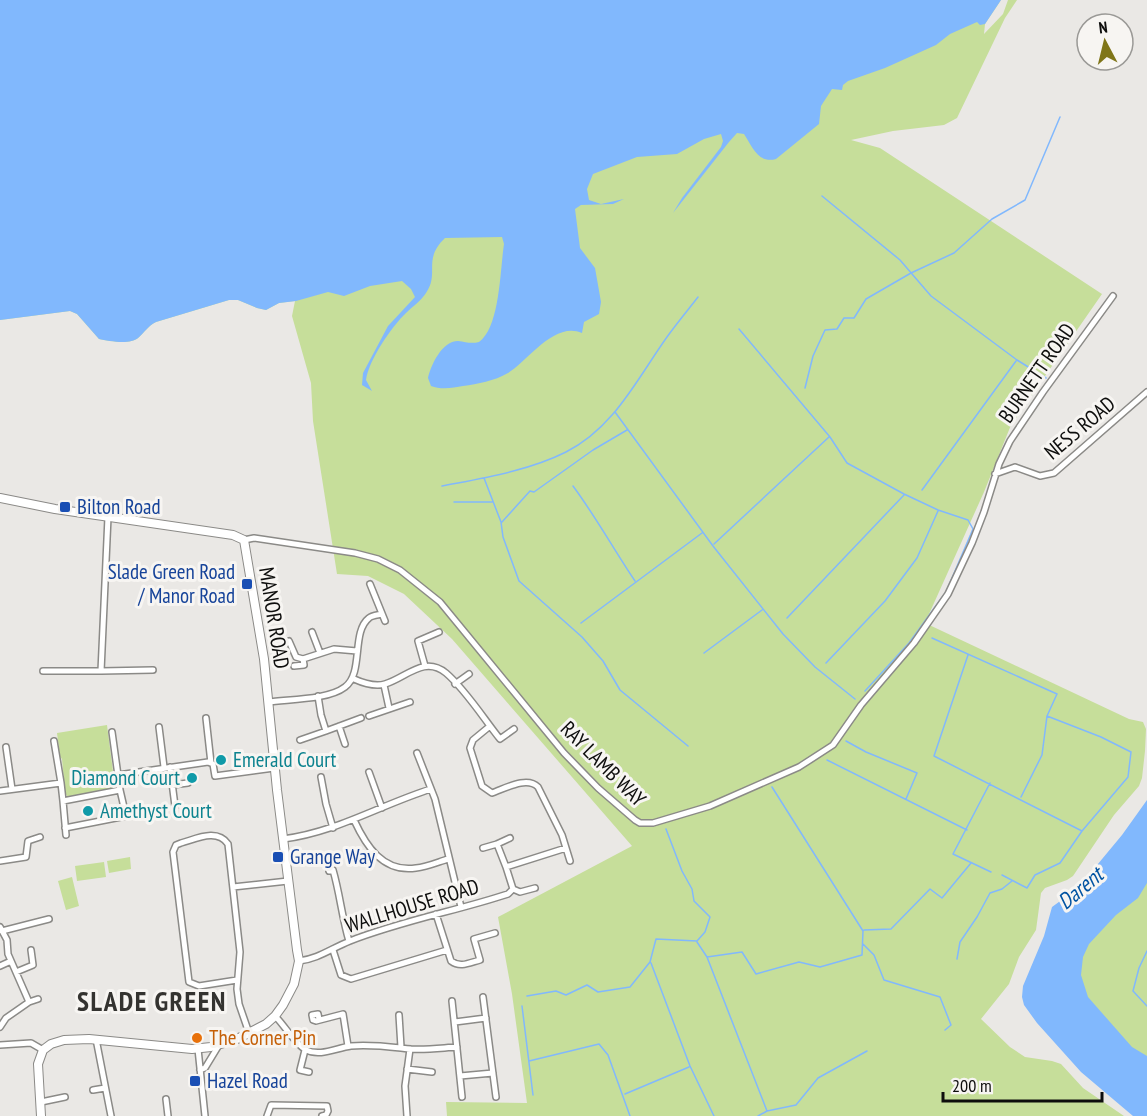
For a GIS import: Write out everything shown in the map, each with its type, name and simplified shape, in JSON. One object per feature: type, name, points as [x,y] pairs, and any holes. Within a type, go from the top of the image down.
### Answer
[{"type":"street","name":"BURNETT ROAD","points":[[948,594],[984,513],[1009,442],[1113,296]]},
{"type":"street","name":"NESS ROAD","points":[[996,474],[1015,467],[1040,476],[1054,473],[1147,392]]},
{"type":"street","name":"MANOR ROAD","points":[[0,498],[36,506],[233,535],[244,540],[254,537],[326,548]]},
{"type":"street","points":[[101,671],[108,517]]},
{"type":"street","name":"MANOR ROAD","points":[[244,540],[260,630],[274,768],[299,961]]},
{"type":"street","name":"RAY LAMB WAY","points":[[326,548],[356,553],[393,566],[440,602],[564,753],[598,788],[640,823],[653,823],[710,806],[799,767],[833,745],[861,705],[914,643],[948,594]]},
{"type":"street","points":[[370,584],[385,621]]},
{"type":"street","points":[[268,702],[332,694],[344,688],[354,679],[357,651],[368,618],[382,614]]},
{"type":"street","points":[[312,632],[320,653]]},
{"type":"street","points":[[424,666],[418,641],[439,632]]},
{"type":"street","points":[[289,641],[296,657],[303,659],[334,649],[357,651]]},
{"type":"street","points":[[294,666],[304,665],[303,659]]},
{"type":"street","points":[[354,679],[374,685],[384,685],[414,669],[424,666],[436,668],[445,672],[500,739],[514,729]]},
{"type":"street","points":[[43,672],[153,670]]},
{"type":"street","points":[[455,684],[469,674]]},
{"type":"street","points":[[384,685],[389,708]]},
{"type":"street","points":[[318,696],[326,731]]},
{"type":"street","points":[[369,716],[410,702]]},
{"type":"street","points":[[206,718],[214,776],[274,768]]},
{"type":"street","points":[[300,740],[361,718]]},
{"type":"street","points":[[339,726],[345,744]]},
{"type":"street","points":[[490,726],[473,740],[470,748],[482,786],[492,793],[527,781],[534,783],[546,801],[562,835],[570,861]]},
{"type":"street","points":[[159,727],[175,806]]},
{"type":"street","points":[[65,828],[125,817],[112,732]]},
{"type":"street","points":[[54,741],[66,835]]},
{"type":"street","points":[[6,747],[12,789]]},
{"type":"street","points":[[417,753],[431,789],[461,907]]},
{"type":"street","points":[[118,775],[211,763]]},
{"type":"street","points":[[370,772],[382,808]]},
{"type":"street","points":[[321,777],[333,828]]},
{"type":"street","points":[[0,791],[61,783]]},
{"type":"street","points":[[172,785],[188,783]]},
{"type":"street","points":[[283,839],[306,836],[333,828],[407,796],[431,789]]},
{"type":"street","points":[[63,801],[120,790]]},
{"type":"street","points":[[354,820],[371,850],[389,864],[417,868],[448,859]]},
{"type":"street","points":[[237,980],[199,986],[189,982],[173,852],[174,848],[181,843],[213,835],[224,839],[228,844],[240,952],[237,980],[239,1004],[249,1033]]},
{"type":"street","points":[[0,861],[26,857],[26,847],[30,839],[39,837]]},
{"type":"street","points":[[483,848],[510,838]]},
{"type":"street","points":[[497,843],[513,889]]},
{"type":"street","points":[[506,867],[566,848]]},
{"type":"street","points":[[333,870],[349,941]]},
{"type":"street","points":[[233,887],[288,881]]},
{"type":"street","name":"WALLHOUSE ROAD","points":[[299,961],[309,960],[349,941],[508,894],[513,889],[520,892],[535,888]]},
{"type":"street","points":[[436,914],[451,961],[456,965],[480,960],[474,939],[495,933]]},
{"type":"street","points":[[29,1002],[11,961],[2,932],[48,919]]},
{"type":"street","points":[[16,972],[33,965],[31,950]]},
{"type":"street","points":[[333,950],[341,975],[351,979],[447,950]]},
{"type":"street","points":[[0,966],[11,961]]},
{"type":"street","points":[[41,1116],[38,1064],[43,1050],[50,1044],[59,1041],[96,1039],[198,1049],[219,1045],[249,1033],[275,1016],[291,992],[299,961]]},
{"type":"street","points":[[483,998],[496,1097]]},
{"type":"street","points":[[0,1028],[4,1020],[29,1002],[38,999]]},
{"type":"street","points":[[452,1002],[462,1097]]},
{"type":"street","points":[[319,1019],[345,1013],[348,1046]]},
{"type":"street","points":[[399,1015],[401,1047]]},
{"type":"street","points":[[275,1016],[305,1050],[320,1053],[348,1046],[374,1045],[410,1049],[457,1047]]},
{"type":"street","points":[[455,1022],[486,1018]]},
{"type":"street","points":[[96,1039],[111,1116]]},
{"type":"street","points":[[0,1045],[30,1043],[43,1050]]},
{"type":"street","points":[[200,1070],[205,1068],[219,1045]]},
{"type":"street","points":[[198,1049],[206,1116]]},
{"type":"street","points":[[407,1116],[405,1097],[410,1049]]},
{"type":"street","points":[[305,1050],[298,1070],[309,1072]]},
{"type":"street","points":[[407,1069],[432,1072]]},
{"type":"street","points":[[460,1076],[493,1073]]},
{"type":"street","points":[[93,1090],[105,1088]]},
{"type":"street","points":[[40,1102],[65,1097]]},
{"type":"street","points":[[166,1099],[168,1116]]},
{"type":"street","points":[[267,1116],[271,1105],[327,1106],[328,1111],[322,1116]]},
{"type":"green space","points":[[1001,0],[985,24],[984,34],[1003,14],[1008,0],[1017,0],[1005,18],[957,118],[944,125],[893,131],[851,140],[880,148],[1102,294],[1011,425],[984,492],[925,623],[1129,719],[1143,722],[1146,729],[1142,778],[1139,786],[1114,815],[1073,876],[1045,888],[1041,893],[1036,930],[1019,957],[1009,984],[981,1019],[1010,1047],[1025,1057],[1061,1064],[1083,1088],[1124,1116],[447,1116],[446,1102],[527,1103],[512,994],[498,917],[632,846],[452,639],[404,594],[368,576],[337,574],[313,421],[311,383],[292,316],[295,301],[279,303],[266,310],[238,300],[229,300],[156,322],[138,338],[125,342],[99,339],[77,314],[70,311],[0,320],[0,234]]},
{"type":"green space","points":[[107,725],[117,787],[104,792],[102,790],[68,797],[65,793],[57,733]]},
{"type":"green space","points":[[1147,843],[1147,1089],[1078,1012],[1077,922]]},
{"type":"green space","points":[[130,857],[131,869],[109,873],[107,861]]},
{"type":"green space","points":[[104,862],[106,877],[77,881],[75,866]]},
{"type":"green space","points":[[72,877],[79,906],[66,910],[58,881]]},
{"type":"water","points":[[0,0],[1001,0],[985,24],[980,25],[977,22],[950,34],[936,45],[885,68],[848,81],[843,85],[842,90],[832,89],[821,106],[819,124],[776,159],[770,160],[760,156],[744,134],[737,133],[673,213],[721,147],[723,141],[721,134],[704,139],[677,154],[637,157],[593,174],[587,189],[589,200],[601,204],[624,199],[613,204],[581,205],[575,209],[580,248],[595,268],[601,302],[599,314],[584,322],[582,333],[561,332],[542,344],[503,376],[480,383],[443,388],[431,386],[428,378],[442,349],[452,342],[479,342],[486,335],[491,324],[498,297],[504,244],[502,237],[445,238],[434,253],[432,279],[426,293],[394,326],[371,363],[366,380],[372,391],[362,385],[363,373],[388,326],[415,297],[411,289],[402,281],[370,286],[344,296],[328,292],[279,303],[266,310],[238,300],[229,300],[156,322],[138,338],[125,342],[99,339],[77,314],[70,311],[0,320]]},
{"type":"water","name":"Darent","points":[[1147,800],[1147,883],[1138,898],[1116,915],[1089,944],[1083,957],[1081,975],[1088,997],[1132,1047],[1147,1056],[1147,1116],[1133,1116],[1081,1072],[1037,1023],[1024,1005],[1022,997],[1023,986],[1044,936],[1052,907],[1078,888],[1122,835]]},
{"type":"waterway","points":[[805,388],[813,356],[825,330],[837,329],[844,318],[854,318],[866,299],[911,273],[954,253],[992,219],[1025,200],[1060,117]]},
{"type":"waterway","points":[[822,196],[900,260],[931,296],[1017,360],[1046,378]]},
{"type":"waterway","points":[[442,486],[536,464],[566,452],[583,442],[598,430],[635,386],[667,337],[698,297]]},
{"type":"waterway","points":[[739,329],[830,437],[847,463],[904,494],[938,510],[968,520],[973,529],[946,592],[909,643],[865,691]]},
{"type":"waterway","points":[[922,490],[1016,361]]},
{"type":"waterway","points":[[615,412],[713,546],[783,634],[815,667],[855,699]]},
{"type":"waterway","points":[[502,522],[530,491],[534,492],[593,450],[627,430]]},
{"type":"waterway","points":[[714,544],[829,437]]},
{"type":"waterway","points":[[484,478],[501,522],[503,537],[519,581],[582,637],[603,661],[620,690],[688,746]]},
{"type":"waterway","points":[[573,486],[635,581]]},
{"type":"waterway","points":[[787,618],[904,495]]},
{"type":"waterway","points":[[454,502],[492,502]]},
{"type":"waterway","points":[[826,663],[885,601],[917,558],[938,511]]},
{"type":"waterway","points":[[581,623],[702,533]]},
{"type":"waterway","points":[[704,653],[762,610]]},
{"type":"waterway","points":[[932,638],[1057,694],[1047,716],[1042,755],[1021,797]]},
{"type":"waterway","points":[[968,655],[934,756],[1082,831]]},
{"type":"waterway","points":[[1002,875],[1027,888],[1035,875],[1060,863],[1082,831],[1128,777],[1131,752],[1101,737],[1047,716]]},
{"type":"waterway","points":[[846,741],[866,752],[917,773],[906,799]]},
{"type":"waterway","points":[[827,760],[967,830]]},
{"type":"waterway","points":[[990,783],[953,854],[991,872]]},
{"type":"waterway","points":[[707,957],[742,952],[756,974],[799,962],[820,967],[862,955],[863,931],[772,787]]},
{"type":"waterway","points":[[527,996],[556,991],[566,995],[587,985],[598,992],[630,987],[650,962],[656,939],[697,941],[705,932],[710,917],[694,901],[692,889],[682,871],[666,829]]},
{"type":"waterway","points":[[864,930],[891,929],[930,889],[942,898],[971,863]]},
{"type":"waterway","points":[[957,959],[960,942],[990,893],[1002,889],[1012,881]]},
{"type":"waterway","points":[[697,942],[707,957],[767,1111]]},
{"type":"waterway","points":[[863,944],[874,955],[884,980],[940,997],[951,1025],[945,1030]]},
{"type":"waterway","points":[[1147,951],[1139,968],[1133,991],[1147,1006]]},
{"type":"waterway","points":[[651,963],[690,1066],[714,1116]]},
{"type":"waterway","points":[[522,1006],[533,1095]]},
{"type":"waterway","points":[[529,1061],[599,1044],[608,1055],[630,1116]]},
{"type":"waterway","points":[[758,1116],[767,1111],[796,1105],[818,1078],[867,1051]]},
{"type":"waterway","points":[[625,1094],[689,1067]]},
{"type":"place","name":"Bilton Road","points":[[65,507]]},
{"type":"place","name":"Slade Green Road / Manor Road","points":[[247,584]]},
{"type":"place","name":"Emerald Court","points":[[221,760]]},
{"type":"place","name":"Diamond Court","points":[[192,778]]},
{"type":"place","name":"Amethyst Court","points":[[88,811]]},
{"type":"place","name":"Grange Way","points":[[278,857]]},
{"type":"place","name":"The Corner Pin","points":[[197,1038]]},
{"type":"place","name":"Hazel Road","points":[[195,1081]]},
{"type":"district","name":"SLADE GREEN","points":[[152,1002]]}]
